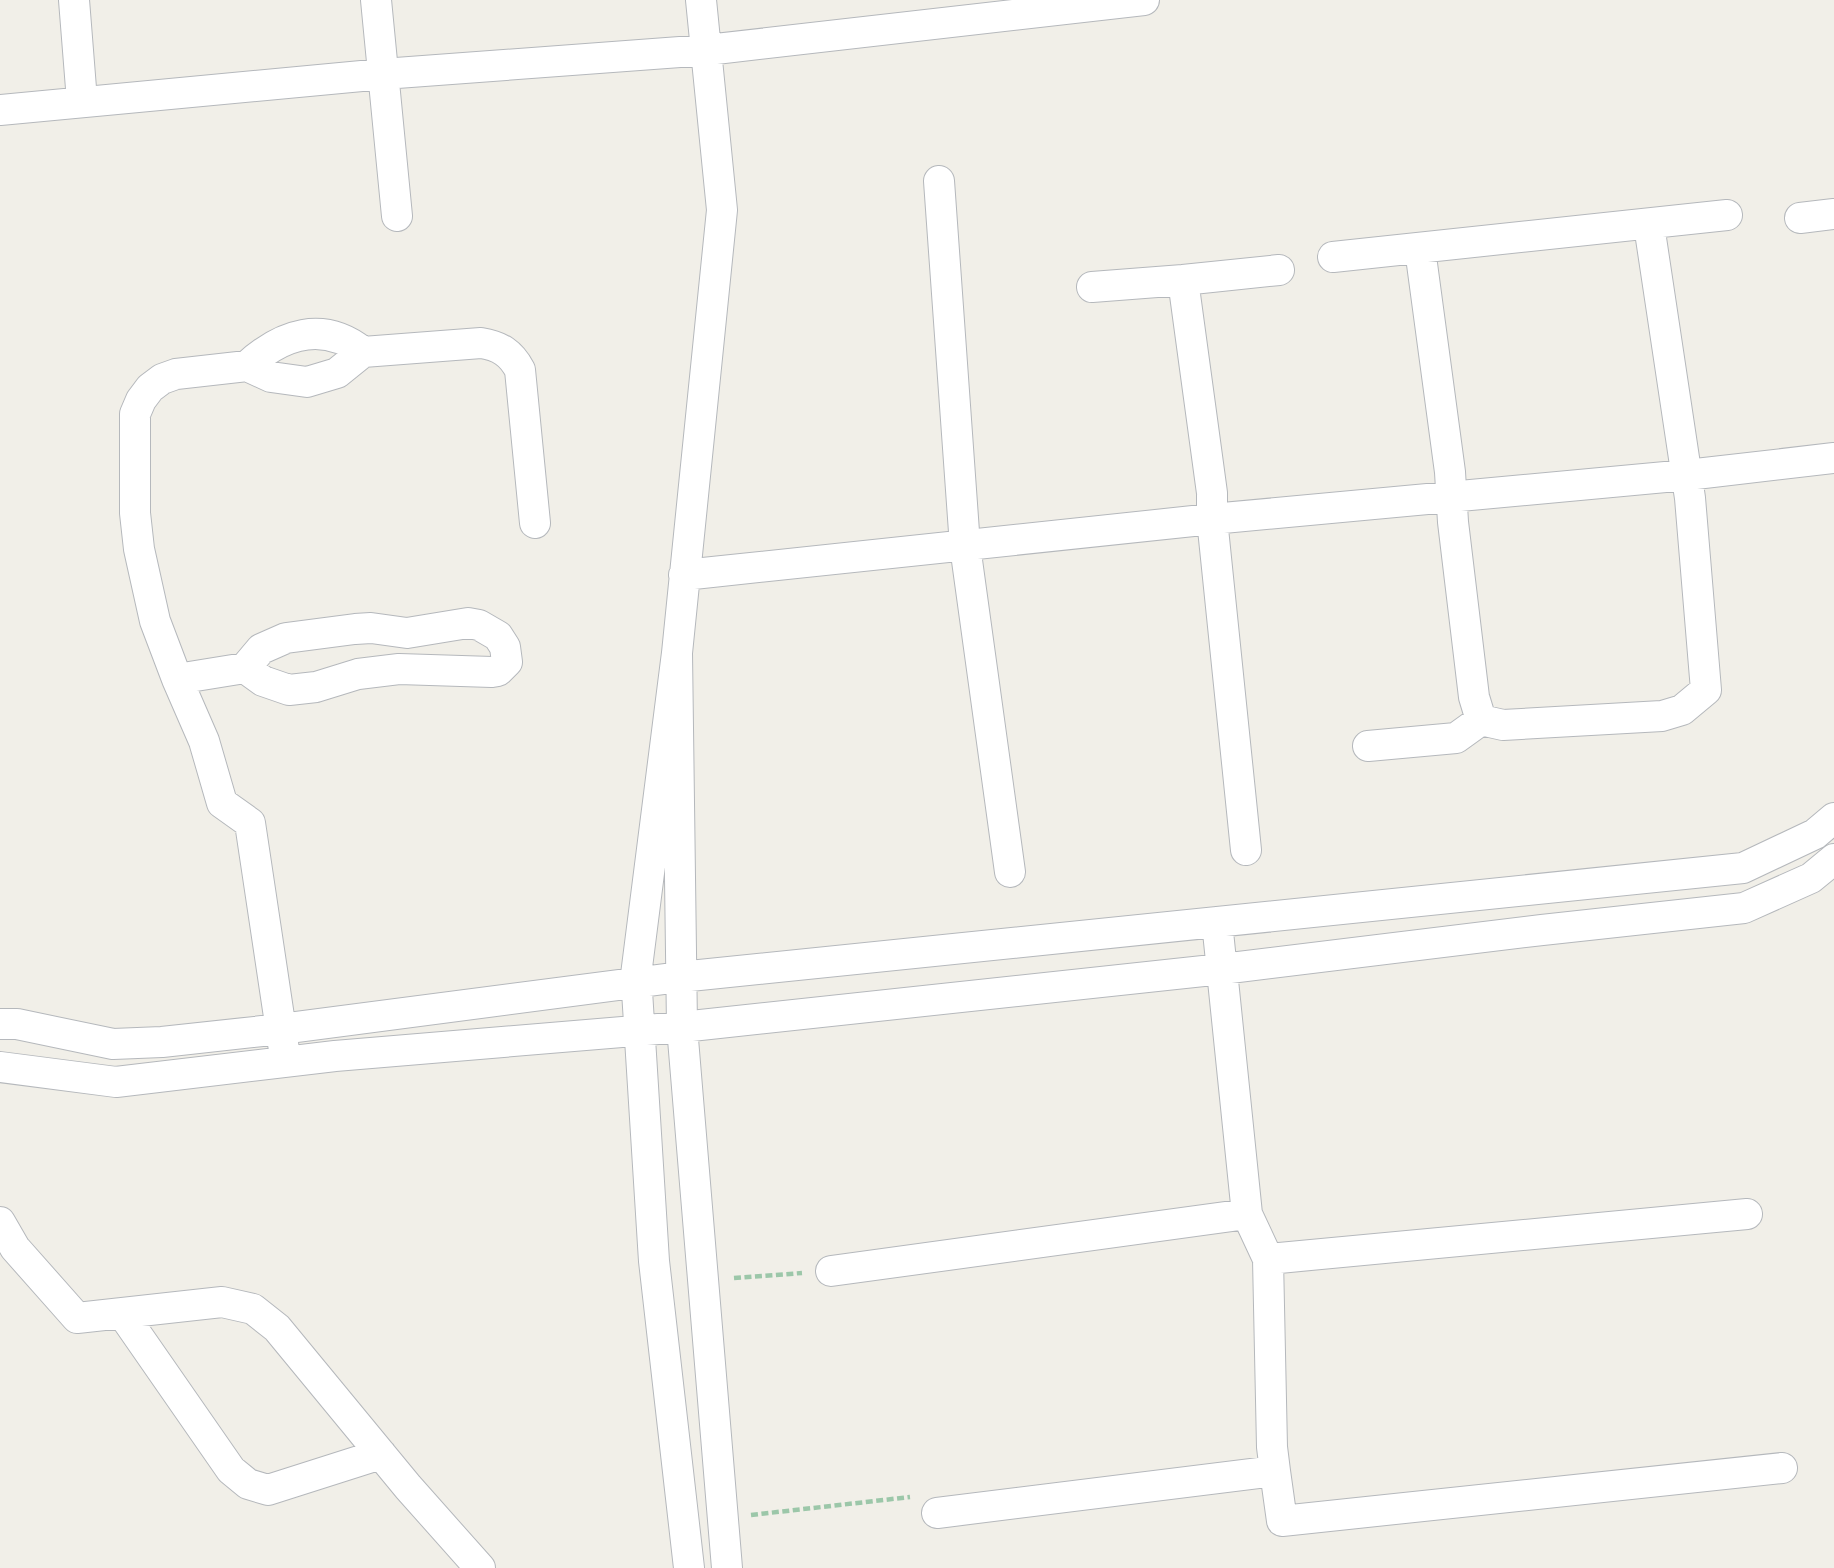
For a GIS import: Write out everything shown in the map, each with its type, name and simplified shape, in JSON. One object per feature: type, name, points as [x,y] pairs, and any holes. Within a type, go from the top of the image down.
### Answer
[{"type":"street","points":[[74,0],[82,101]]},
{"type":"street","points":[[376,0],[397,216]]},
{"type":"street","points":[[689,1568],[654,1261],[636,982],[677,653],[722,210],[701,0]]},
{"type":"street","points":[[0,110],[383,74],[707,50],[1017,7],[1144,0]]},
{"type":"street","points":[[939,181],[965,545],[1010,872]]},
{"type":"street","points":[[1800,218],[1834,214]]},
{"type":"street","points":[[1333,257],[1727,215]]},
{"type":"street","points":[[1368,746],[1456,738],[1480,720],[1503,725],[1662,716],[1682,710],[1706,690],[1687,475],[1649,225]]},
{"type":"street","points":[[1420,249],[1450,472],[1474,696],[1480,720]]},
{"type":"street","points":[[1092,287],[1279,270]]},
{"type":"street","points":[[1183,280],[1212,494],[1212,519],[1246,850]]},
{"type":"street","points":[[247,366],[264,351],[281,342],[315,333],[348,340],[363,352]]},
{"type":"street","points":[[286,1062],[250,823],[222,803],[204,741],[155,621],[139,549],[135,513],[135,414],[141,400],[150,388],[162,379],[176,374],[247,366],[271,377],[307,382],[337,373],[363,352],[481,343],[493,345],[514,359],[523,383],[535,523]]},
{"type":"street","points":[[684,575],[1212,519],[1687,475],[1834,458]]},
{"type":"street","points":[[177,679],[245,668],[261,649],[286,638],[371,628],[418,633],[468,623],[479,625],[498,636],[505,647],[507,662],[498,671],[486,673],[399,669],[358,674],[316,687],[289,690],[263,681],[245,668]]},
{"type":"street","points":[[339,631],[358,674]]},
{"type":"street","points":[[418,633],[434,669]]},
{"type":"street","points":[[677,653],[682,1027],[727,1568]]},
{"type":"street","points":[[0,1024],[17,1024],[113,1044],[162,1042],[680,977],[1743,868],[1815,834],[1834,818]]},
{"type":"street","points":[[0,1067],[116,1082],[286,1062],[682,1027],[1222,969],[1744,908],[1811,878],[1834,859]]},
{"type":"street","points":[[1217,922],[1247,1214],[1268,1259],[1275,1471],[1282,1521],[1782,1468]]},
{"type":"street","points":[[831,1271],[1247,1214]]},
{"type":"street","points":[[1268,1259],[1747,1214]]},
{"type":"street","points":[[0,1222],[15,1248],[78,1318],[222,1301],[253,1309],[277,1328],[480,1568]]},
{"type":"street","points":[[122,1313],[231,1470],[248,1484],[268,1490],[381,1454]]},
{"type":"street","points":[[937,1513],[1275,1471]]},
{"type":"path","points":[[703,1280],[831,1271]]},
{"type":"path","points":[[723,1518],[933,1494],[937,1513]]}]
